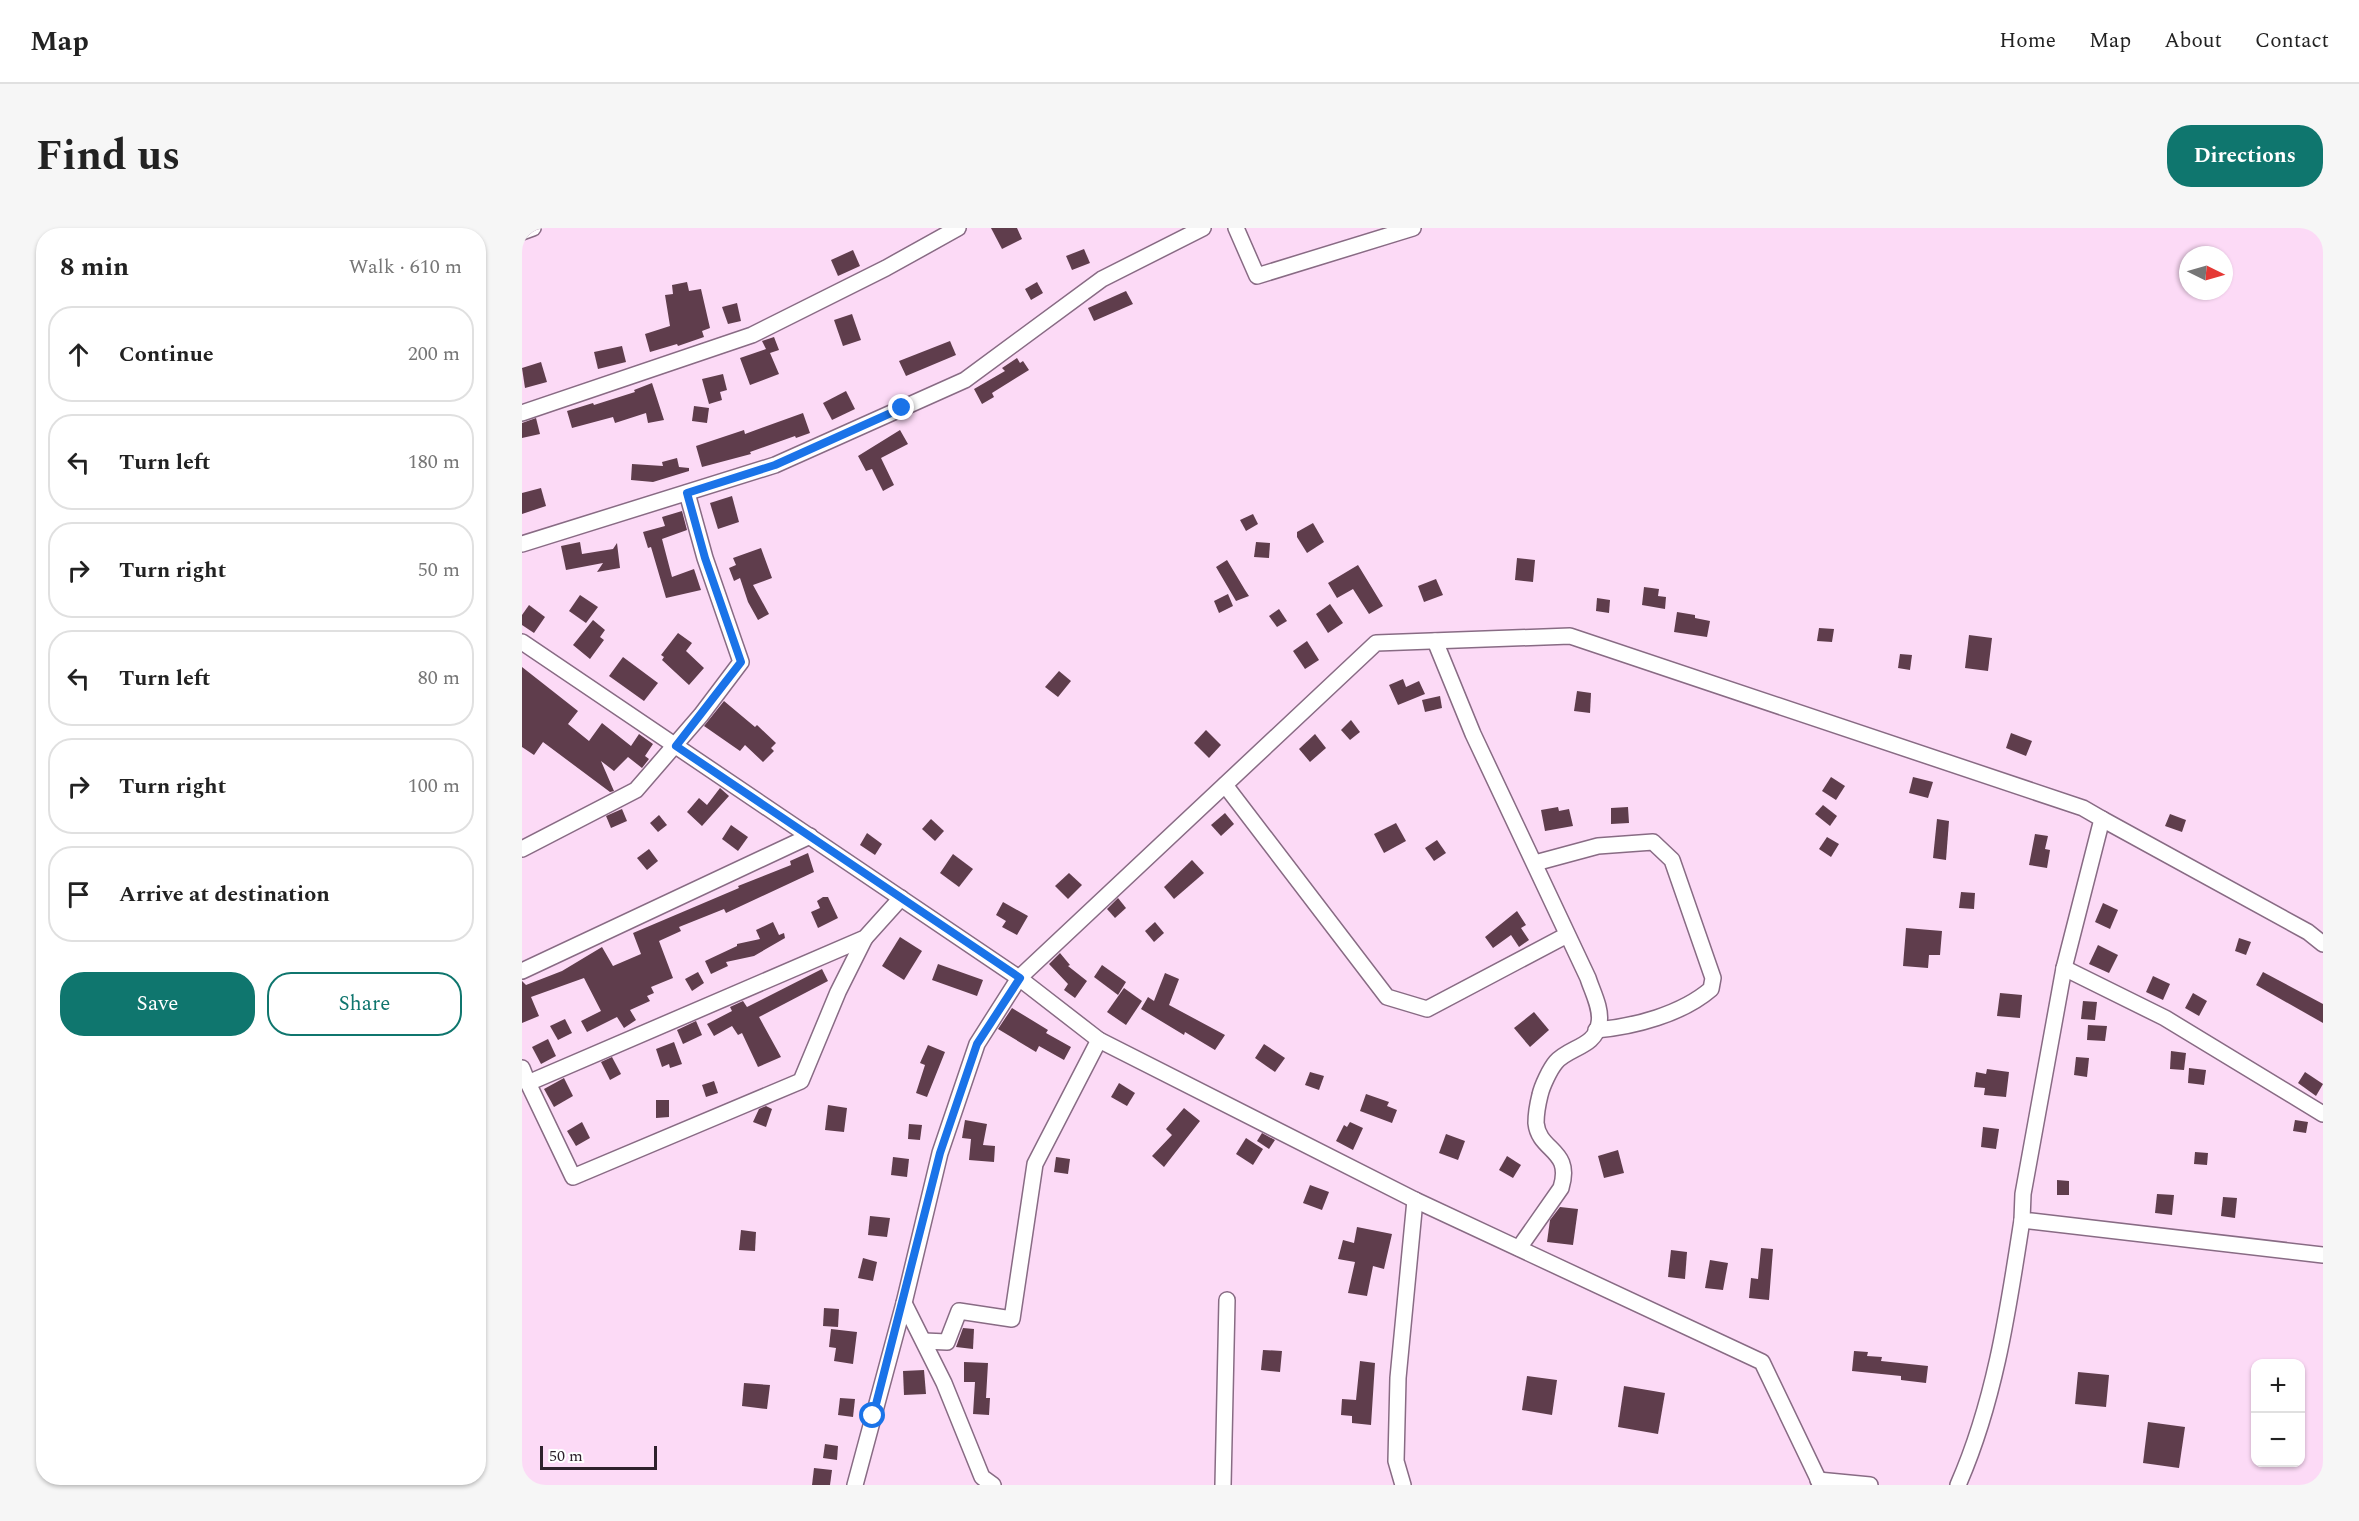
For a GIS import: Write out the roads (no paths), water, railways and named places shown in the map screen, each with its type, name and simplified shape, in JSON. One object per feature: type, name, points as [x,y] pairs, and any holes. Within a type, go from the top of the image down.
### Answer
[{"type":"street","points":[[522,232],[533,228]]},
{"type":"street","points":[[522,413],[752,335],[886,268],[958,228]]},
{"type":"street","points":[[522,544],[775,465],[965,380],[1102,279],[1203,228]]},
{"type":"street","points":[[1236,228],[1257,276],[1413,228]]},
{"type":"street","points":[[522,849],[636,790],[676,746],[741,662],[705,558],[687,493]]},
{"type":"street","points":[[855,1485],[904,1303],[940,1153],[977,1044],[1020,978],[1376,643],[1570,636],[2083,808],[2308,932],[2323,944]]},
{"type":"street","points":[[1435,641],[1473,734],[1588,978],[1598,1006],[1599,1023],[1591,1040],[1556,1062],[1540,1094],[1536,1124],[1549,1146],[1562,1161],[1564,1177],[1561,1188],[1520,1248]]},
{"type":"street","points":[[522,642],[1020,978],[1099,1040],[1415,1200],[1762,1362],[1820,1482],[1870,1485]]},
{"type":"street","points":[[1225,785],[1387,997],[1427,1009],[1567,935]]},
{"type":"street","points":[[1958,1485],[1984,1418],[2007,1317],[2022,1220],[2023,1194],[2064,968],[2102,819]]},
{"type":"street","points":[[522,971],[810,836]]},
{"type":"street","points":[[1535,863],[1598,846],[1653,842],[1672,860],[1713,978],[1711,989],[1695,1003],[1620,1028],[1596,1030]]},
{"type":"street","points":[[522,1068],[573,1177],[801,1081],[838,992],[865,938],[901,898]]},
{"type":"street","points":[[528,1083],[865,938]]},
{"type":"street","points":[[2064,968],[2165,1017],[2323,1114]]},
{"type":"street","points":[[924,1341],[947,1342],[958,1311],[1012,1319],[1035,1164],[1099,1040]]},
{"type":"street","points":[[1402,1485],[1396,1461],[1398,1378],[1415,1200]]},
{"type":"street","points":[[2022,1220],[2323,1255]]},
{"type":"street","points":[[1223,1485],[1227,1300]]},
{"type":"street","points":[[904,1303],[945,1383],[982,1477],[993,1485]]}]
